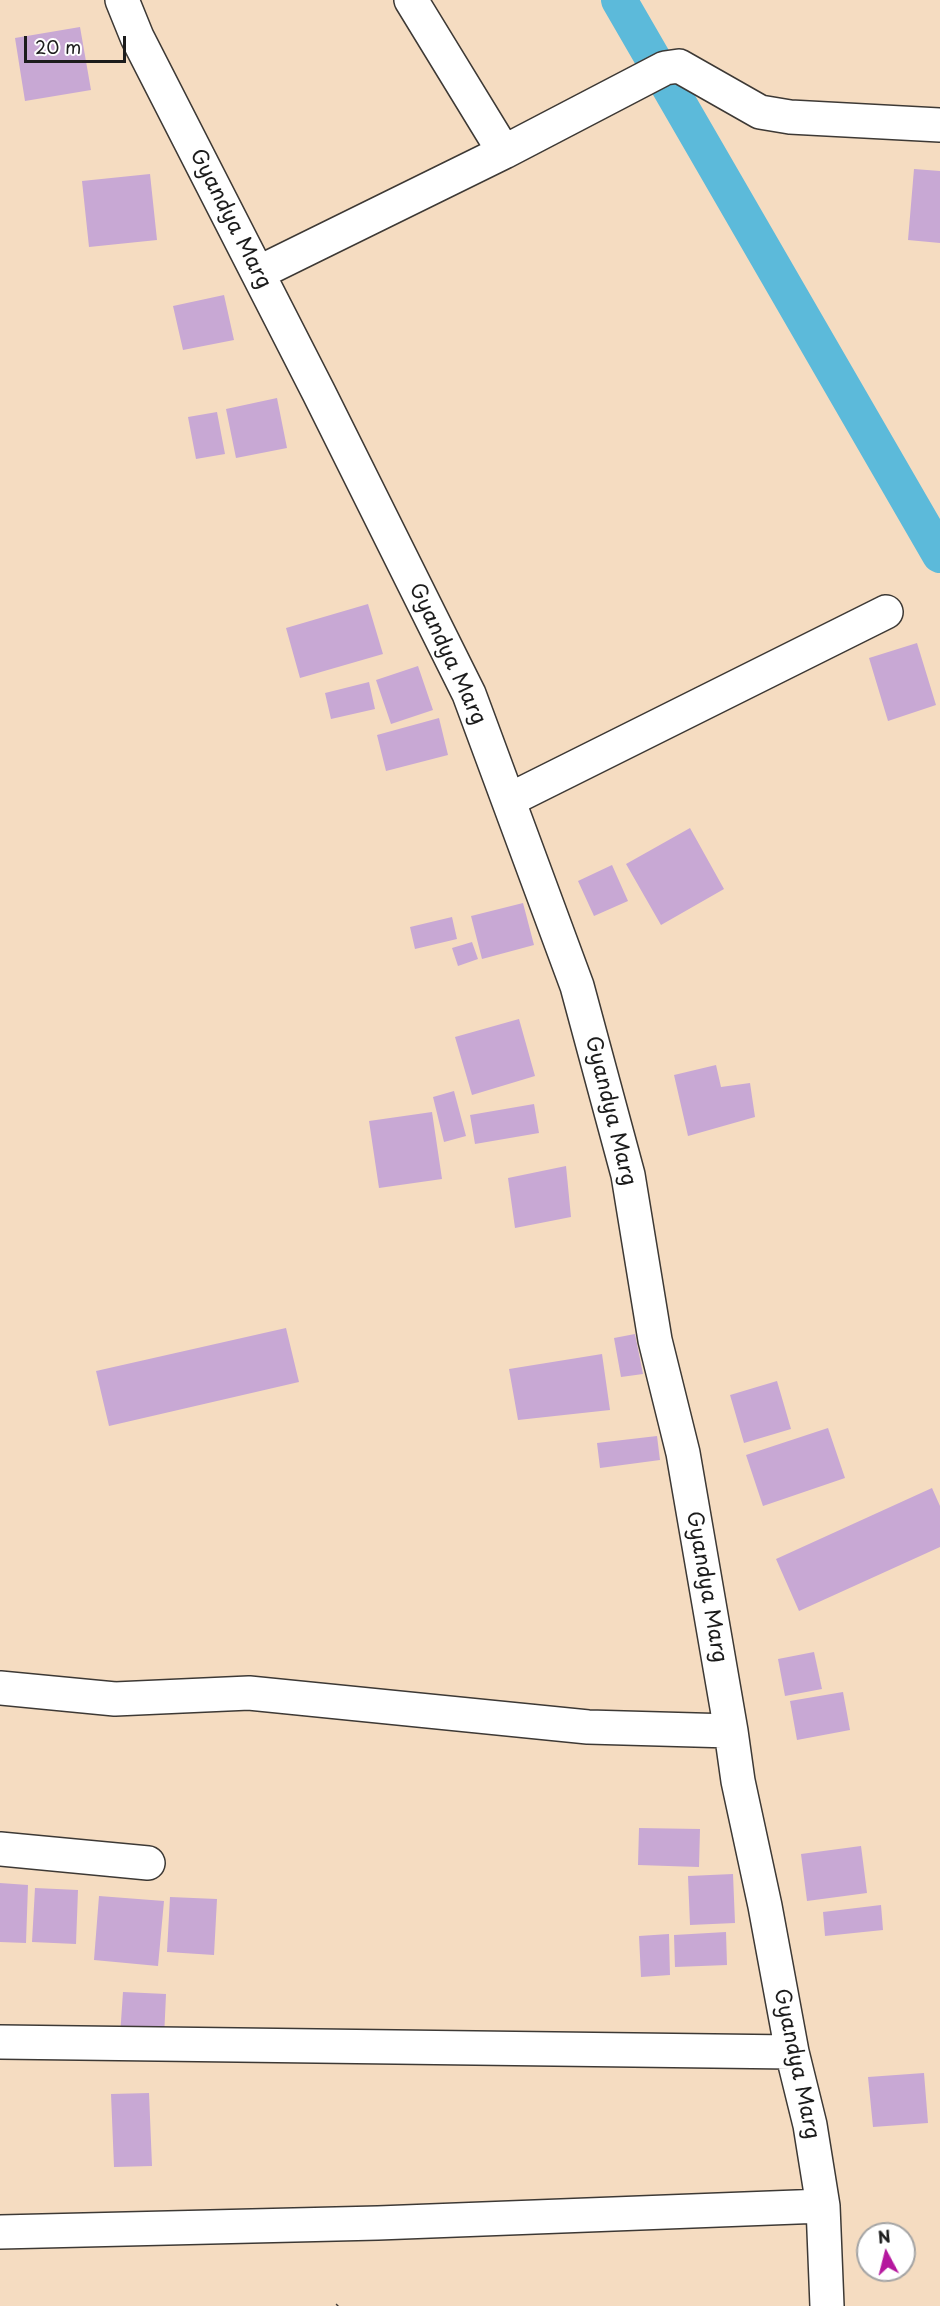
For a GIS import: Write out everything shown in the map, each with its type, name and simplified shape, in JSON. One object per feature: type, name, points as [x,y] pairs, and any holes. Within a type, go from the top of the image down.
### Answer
[{"type":"street","name":"Gyandya Marg","points":[[122,0],[137,37],[469,694],[577,986],[628,1175],[655,1340],[683,1453],[738,1781],[765,1906],[792,2052],[810,2126],[823,2206],[827,2306]]},
{"type":"street","points":[[411,0],[504,152]]},
{"type":"street","points":[[258,273],[504,152],[665,68],[679,66],[760,112],[789,117],[940,125]]},
{"type":"street","points":[[510,800],[886,612]]},
{"type":"street","points":[[0,1688],[114,1699],[249,1693],[588,1727],[731,1731]]},
{"type":"street","points":[[0,1849],[148,1863]]},
{"type":"street","points":[[0,2042],[792,2052]]},
{"type":"street","points":[[0,2232],[378,2223],[823,2206]]},
{"type":"building","points":[[80,27],[91,90],[25,101],[15,38]]},
{"type":"building","points":[[914,169],[940,171],[940,243],[908,240]]},
{"type":"building","points":[[150,174],[157,240],[89,247],[82,181]]},
{"type":"building","points":[[224,295],[234,340],[183,350],[173,306]]},
{"type":"building","points":[[277,398],[287,448],[236,458],[226,409]]},
{"type":"building","points":[[217,412],[225,454],[196,459],[188,417]]},
{"type":"building","points":[[368,604],[383,654],[300,678],[286,628]]},
{"type":"building","points":[[917,643],[936,705],[888,721],[869,658]]},
{"type":"building","points":[[418,666],[433,710],[391,724],[376,680]]},
{"type":"building","points":[[369,682],[375,709],[331,719],[325,693]]},
{"type":"building","points":[[439,718],[448,755],[386,771],[377,735]]},
{"type":"building","points":[[690,828],[724,889],[661,925],[626,864]]},
{"type":"building","points":[[612,865],[628,901],[594,916],[578,881]]},
{"type":"building","points":[[523,903],[534,945],[482,959],[471,916]]},
{"type":"building","points":[[452,917],[457,939],[415,949],[410,927]]},
{"type":"building","points":[[472,942],[478,959],[458,966],[452,948]]},
{"type":"building","points":[[519,1019],[535,1076],[472,1095],[455,1037]]},
{"type":"building","points":[[716,1065],[721,1087],[750,1083],[755,1117],[688,1136],[674,1075]]},
{"type":"building","points":[[454,1091],[466,1136],[444,1142],[433,1097]]},
{"type":"building","points":[[534,1104],[539,1133],[475,1144],[470,1115]]},
{"type":"building","points":[[432,1112],[442,1179],[379,1188],[369,1121]]},
{"type":"building","points":[[566,1166],[571,1217],[515,1228],[508,1178]]},
{"type":"building","points":[[286,1328],[299,1382],[109,1426],[96,1371]]},
{"type":"building","points":[[635,1334],[643,1374],[621,1377],[614,1338]]},
{"type":"building","points":[[602,1354],[610,1410],[518,1420],[509,1369]]},
{"type":"building","points":[[777,1381],[791,1429],[744,1443],[730,1395]]},
{"type":"building","points":[[828,1428],[845,1478],[763,1506],[746,1455]]},
{"type":"building","points":[[657,1436],[660,1460],[600,1468],[597,1443]]},
{"type":"building","points":[[932,1488],[940,1506],[940,1547],[799,1611],[776,1559]]},
{"type":"building","points":[[814,1652],[822,1689],[785,1696],[778,1659]]},
{"type":"building","points":[[843,1692],[850,1730],[797,1740],[790,1701]]},
{"type":"building","points":[[639,1828],[700,1829],[699,1867],[638,1865]]},
{"type":"building","points":[[861,1846],[867,1893],[807,1901],[801,1854]]},
{"type":"building","points":[[733,1874],[735,1923],[690,1925],[688,1876]]},
{"type":"building","points":[[0,1883],[28,1885],[26,1943],[0,1942]]},
{"type":"building","points":[[35,1888],[78,1890],[76,1944],[32,1942]]},
{"type":"building","points":[[99,1896],[164,1901],[158,1966],[94,1960]]},
{"type":"building","points":[[170,1897],[217,1899],[214,1955],[167,1952]]},
{"type":"building","points":[[881,1905],[883,1930],[825,1936],[823,1912]]},
{"type":"building","points":[[726,1932],[727,1965],[675,1967],[674,1935]]},
{"type":"building","points":[[669,1934],[670,1975],[641,1977],[639,1936]]},
{"type":"building","points":[[123,1992],[166,1994],[164,2038],[120,2036]]},
{"type":"building","points":[[924,2073],[928,2123],[873,2127],[868,2077]]},
{"type":"building","points":[[149,2093],[152,2166],[114,2167],[111,2094]]},
{"type":"waterway","points":[[619,0],[940,555]]}]
